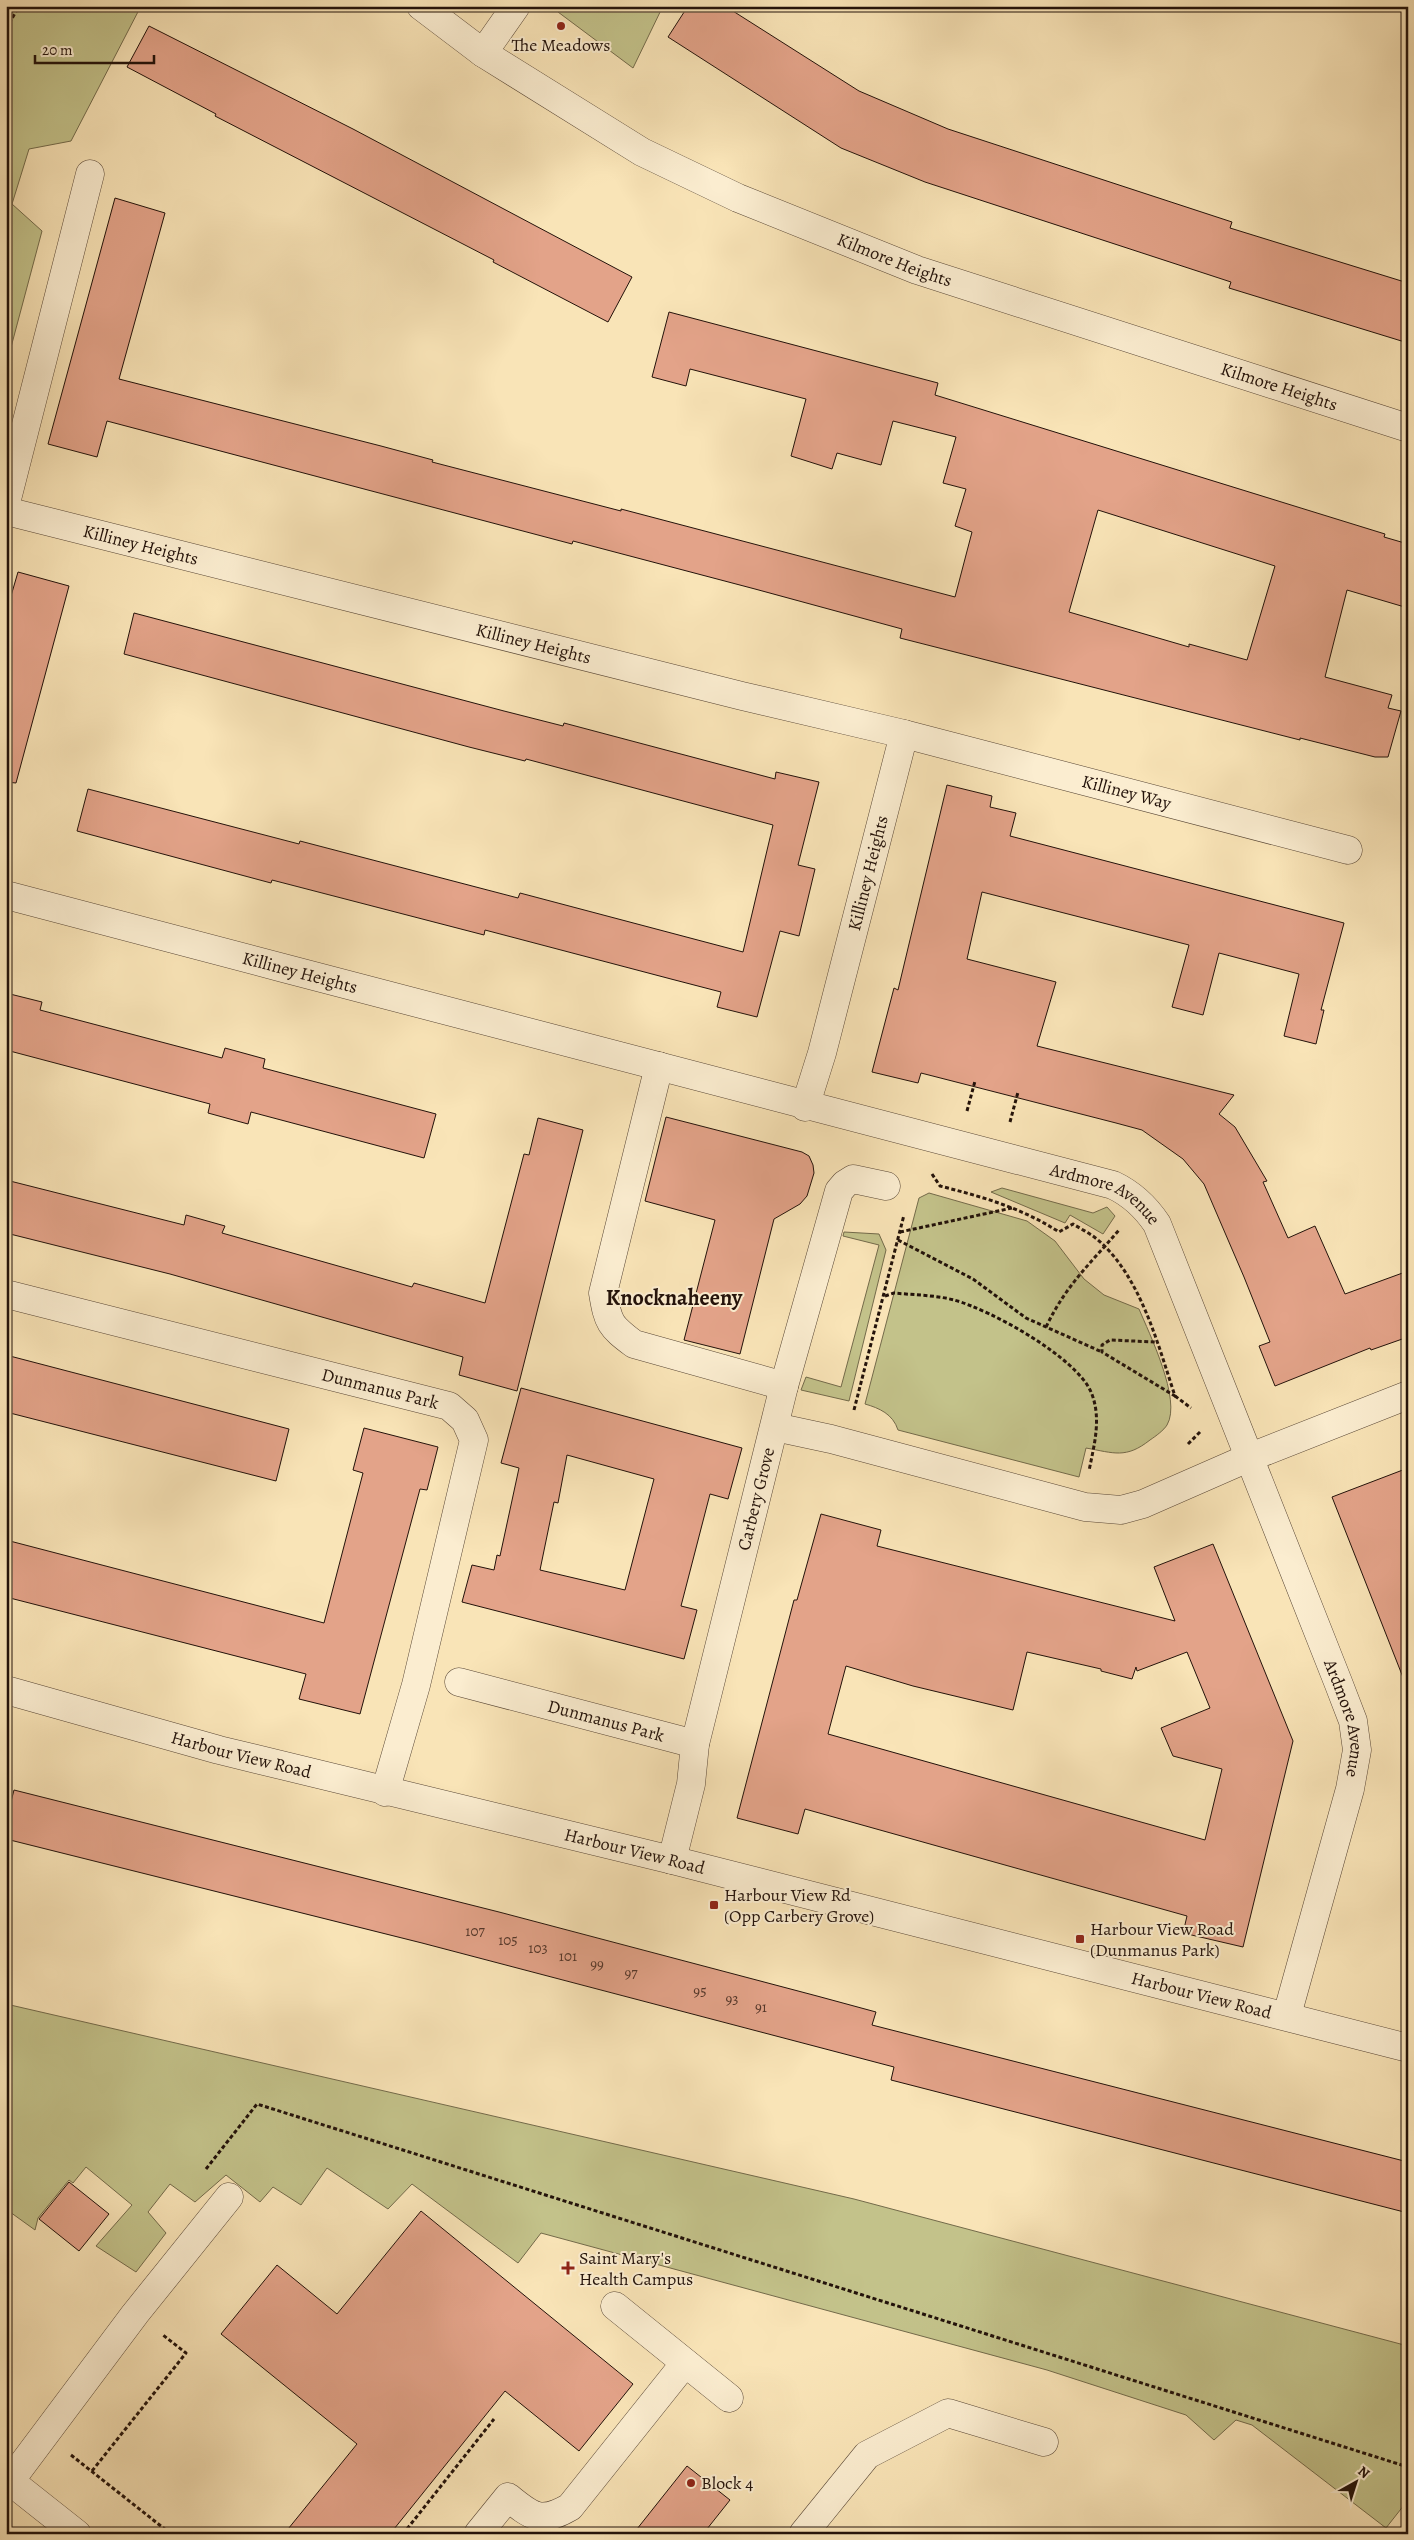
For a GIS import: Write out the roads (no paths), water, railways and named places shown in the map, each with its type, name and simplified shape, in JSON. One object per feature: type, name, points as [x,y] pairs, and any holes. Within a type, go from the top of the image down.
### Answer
[{"type":"street","name":"Kilmore Heights","points":[[421,6],[484,52],[642,152],[738,198],[862,249],[1029,308],[1408,428]]},
{"type":"street","points":[[484,52],[516,6]]},
{"type":"street","points":[[6,503],[90,174]]},
{"type":"street","name":"Killiney Heights","points":[[6,511],[732,694],[904,734],[822,1053],[805,1107],[659,1066],[6,895]]},
{"type":"street","name":"Killiney Way","points":[[904,734],[1348,850]]},
{"type":"street","points":[[659,1066],[603,1293],[607,1318],[617,1332],[634,1344],[784,1386]]},
{"type":"street","name":"Ardmore Avenue","points":[[805,1107],[1113,1185],[1129,1193],[1146,1207],[1157,1224],[1341,1690],[1357,1736],[1357,1750],[1350,1789],[1287,2015]]},
{"type":"street","name":"Carbery Grove","points":[[672,1860],[691,1784],[695,1744],[784,1386],[839,1191],[853,1179],[886,1186]]},
{"type":"street","name":"Dunmanus Park","points":[[6,1294],[448,1406],[465,1420],[474,1440],[416,1685],[385,1792]]},
{"type":"street","points":[[775,1427],[831,1439],[1085,1507],[1121,1510],[1143,1504],[1248,1458],[1408,1395]]},
{"type":"street","name":"Dunmanus Park","points":[[459,1682],[695,1744]]},
{"type":"street","name":"Harbour View Road","points":[[6,1690],[220,1750],[385,1792],[672,1860],[1287,2015],[1408,2048]]},
{"type":"street","points":[[77,2534],[10,2481],[135,2314],[230,2197]]},
{"type":"street","points":[[615,2306],[729,2398]]},
{"type":"street","points":[[478,2534],[508,2496],[528,2514],[542,2518],[556,2515],[570,2507],[685,2363]]},
{"type":"street","points":[[802,2534],[866,2455],[948,2413],[1044,2442]]},
{"type":"place","name":"The Meadows","points":[[561,26]]},
{"type":"place","name":"Harbour View Rd (Opp Carbery Grove)","points":[[714,1905]]},
{"type":"place","name":"Harbour View Road (Dunmanus Park)","points":[[1080,1939]]},
{"type":"place","name":"Saint Mary's Health Campus","points":[[568,2268]]},
{"type":"place","name":"Block 4","points":[[691,2483]]},
{"type":"district","name":"Knocknaheeny","points":[[674,1298]]}]
